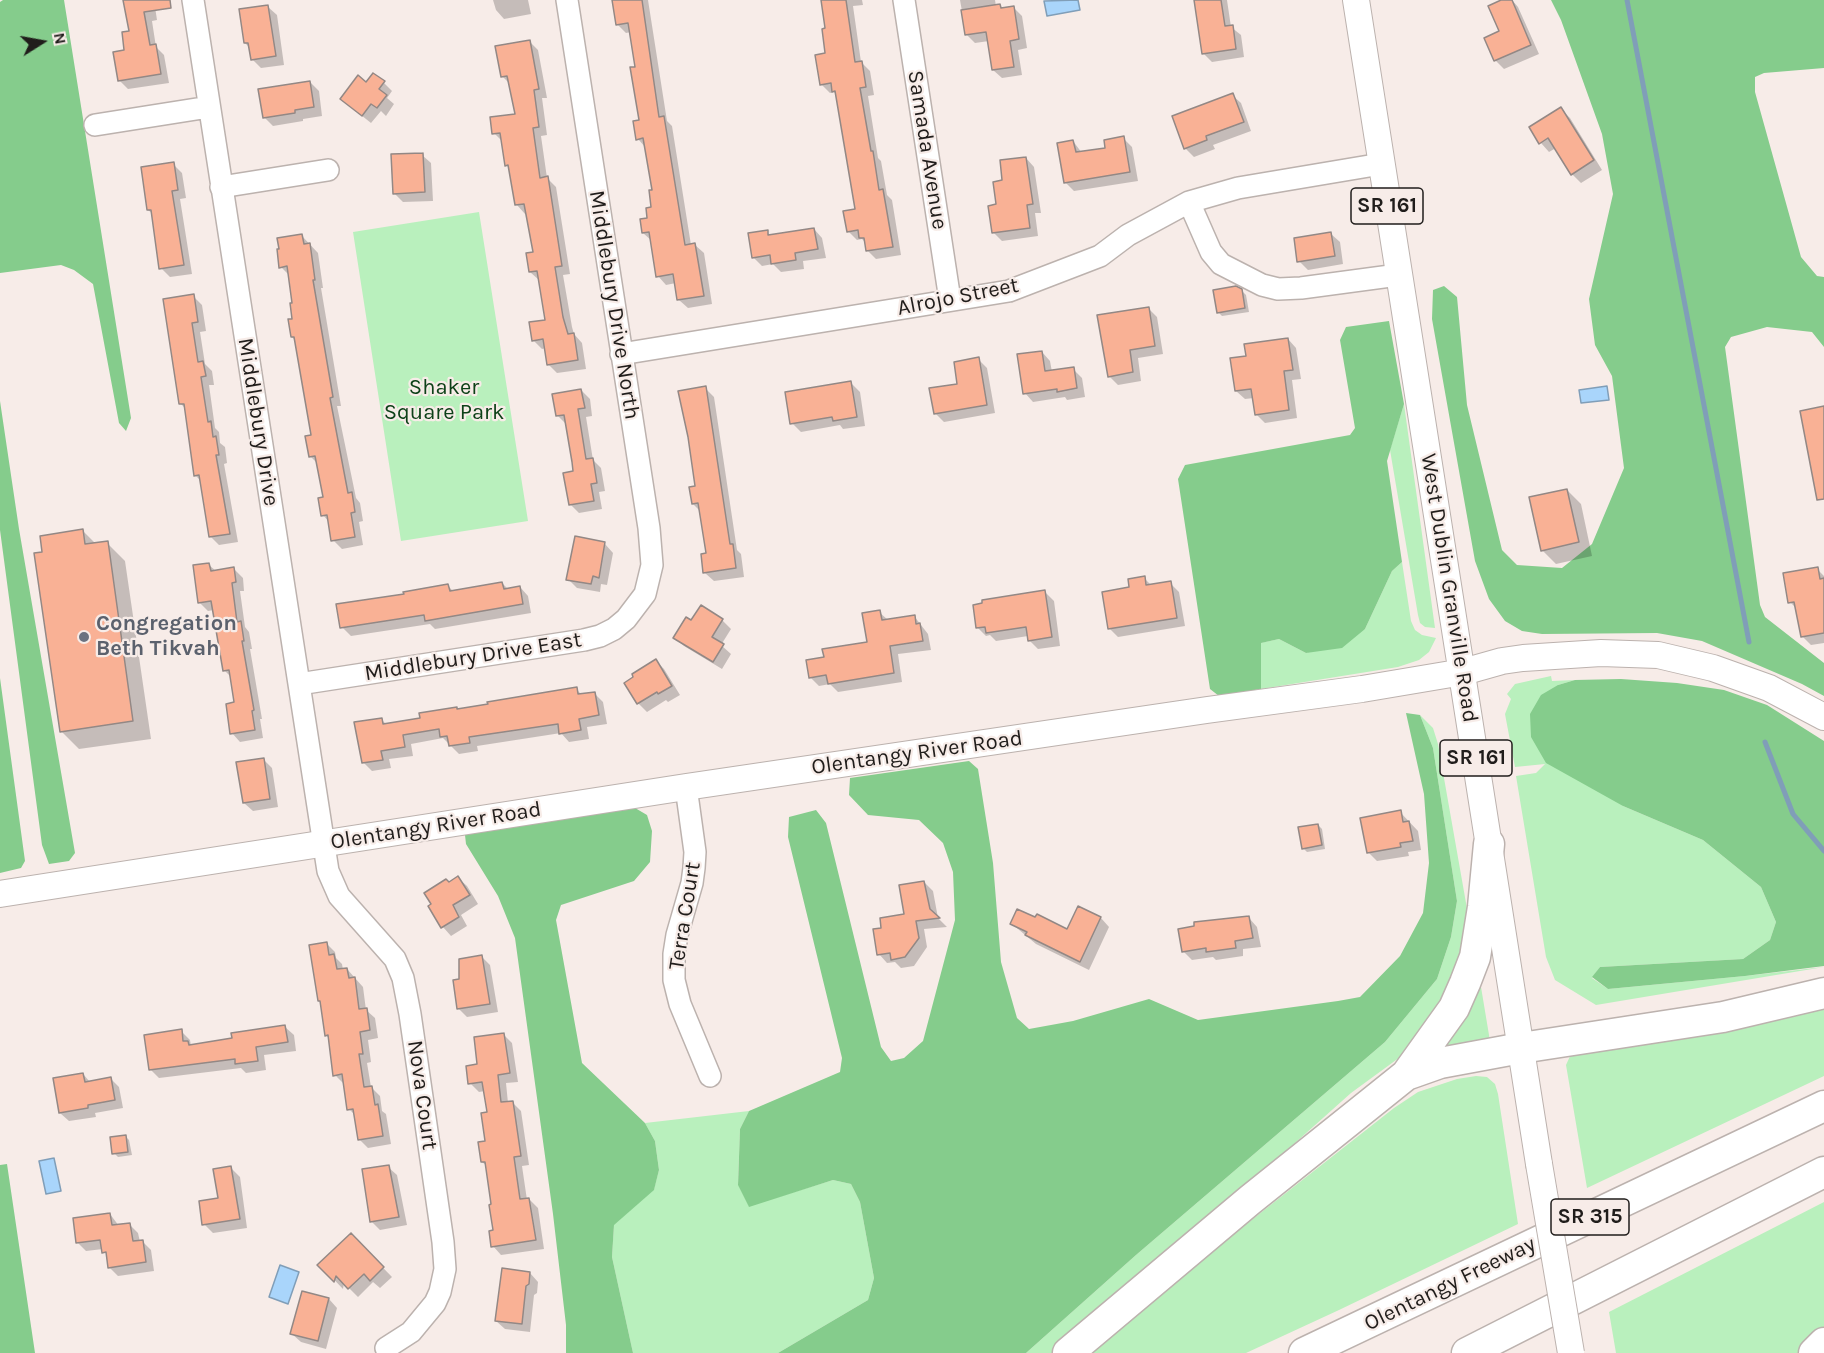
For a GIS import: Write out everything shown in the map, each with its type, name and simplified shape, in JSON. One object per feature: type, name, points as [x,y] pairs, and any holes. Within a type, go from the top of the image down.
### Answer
[{"type":"highway","points":[[1068,1353],[1250,1200],[1406,1075],[1454,1008],[1472,966],[1483,907],[1489,844]]},
{"type":"highway","points":[[1406,1075],[1440,1063],[1521,1048],[1723,1017],[1824,993]]},
{"type":"highway","name":"Olentangy Freeway","points":[[1304,1353],[1824,1106]]},
{"type":"highway","name":"SR 315","points":[[1467,1353],[1824,1172]]},
{"type":"highway","points":[[1814,1353],[1824,1343]]},
{"type":"main road","name":"West Dublin Granville Road","points":[[1356,0],[1380,164],[1571,1353]]},
{"type":"main road","name":"Olentangy River Road","points":[[0,894],[686,787],[1362,689],[1463,672],[1502,661],[1523,658],[1602,653],[1658,655],[1713,668],[1769,688],[1824,717]]},
{"type":"street","name":"Middlebury Drive","points":[[193,0],[323,843]]},
{"type":"street","name":"Middlebury Drive North","points":[[567,0],[651,551],[652,565],[649,580],[645,594],[637,607]]},
{"type":"street","name":"Samada Avenue","points":[[904,0],[951,300]]},
{"type":"street","points":[[95,125],[209,107]]},
{"type":"street","name":"Alrojo Street","points":[[621,354],[1009,291],[1100,256],[1128,234],[1189,202],[1238,188],[1380,164]]},
{"type":"street","points":[[221,187],[328,170]]},
{"type":"street","points":[[1189,202],[1211,252],[1221,264],[1262,285],[1278,289],[1301,288],[1398,275]]},
{"type":"street","name":"Middlebury Drive East","points":[[299,684],[584,640],[614,629],[637,607]]},
{"type":"street","name":"Terra Court","points":[[686,787],[695,852],[692,883],[674,954],[674,980],[680,1004],[710,1076]]},
{"type":"street","name":"Nova Court","points":[[323,843],[328,871],[339,896],[395,959],[403,978],[445,1256],[443,1280],[435,1303],[411,1332],[386,1348]]},
{"type":"green space","points":[[3,0],[64,0],[131,418],[126,431],[119,423],[93,284],[74,270],[61,265],[0,273],[0,2]]},
{"type":"green space","points":[[1551,0],[1824,0],[1824,68],[1764,73],[1755,77],[1755,92],[1801,257],[1817,276],[1824,277],[1824,347],[1812,332],[1767,327],[1731,337],[1725,347],[1760,605],[1765,617],[1824,663],[1824,696],[1802,684],[1702,641],[1657,633],[1542,634],[1522,631],[1505,621],[1489,599],[1475,561],[1432,319],[1433,290],[1444,286],[1457,297],[1467,405],[1502,550],[1517,565],[1562,568],[1592,544],[1624,468],[1612,376],[1595,345],[1589,299],[1613,194],[1602,134],[1561,20]]},
{"type":"green space","name":"Shaker Square Park","points":[[479,212],[528,521],[401,541],[353,232]]},
{"type":"green space","points":[[1389,321],[1404,404],[1387,461],[1402,562],[1392,571],[1365,629],[1342,648],[1306,653],[1279,639],[1261,643],[1261,689],[1219,696],[1210,689],[1178,479],[1185,465],[1350,435],[1355,428],[1340,340],[1346,327]]},
{"type":"green space","points":[[0,401],[19,529],[75,853],[69,861],[49,864],[42,845],[0,530]]},
{"type":"green space","points":[[1404,404],[1435,628],[1425,627],[1420,623],[1390,450]]},
{"type":"green space","points":[[1402,562],[1411,621],[1415,630],[1422,635],[1436,638],[1429,652],[1419,660],[1398,667],[1261,689],[1260,643],[1279,639],[1306,653],[1365,629],[1392,571]]},
{"type":"green space","points":[[1551,676],[1552,681],[1575,680],[1558,685],[1623,806],[1703,840],[1761,887],[1776,922],[1770,940],[1743,959],[1600,967],[1592,978],[1608,989],[1824,967],[1596,1005],[1555,980],[1546,957],[1516,776],[1536,773],[1545,764],[1515,767],[1505,714],[1511,699],[1507,694],[1515,684]]},
{"type":"green space","points":[[0,678],[25,861],[21,868],[0,873]]},
{"type":"green space","points":[[1621,679],[1677,683],[1724,690],[1767,705],[1824,741],[1824,966],[1608,989],[1592,977],[1600,967],[1743,959],[1770,940],[1776,922],[1761,887],[1703,840],[1623,806],[1546,763],[1531,737],[1530,714],[1541,695],[1558,685],[1575,680]]},
{"type":"green space","points":[[1406,713],[1420,715],[1433,748],[1457,901],[1451,937],[1437,979],[1385,1042],[1136,1255],[1026,1353],[778,1353],[868,1300],[874,1278],[860,1202],[851,1184],[833,1180],[749,1207],[738,1185],[740,1129],[749,1111],[840,1072],[842,1058],[788,837],[789,817],[816,810],[826,823],[881,1047],[891,1061],[904,1058],[923,1041],[955,920],[953,872],[943,843],[919,820],[868,815],[849,795],[850,778],[969,761],[978,769],[993,863],[1001,962],[1017,1018],[1029,1029],[1073,1021],[1149,999],[1198,1020],[1338,1001],[1360,997],[1400,956],[1423,913],[1429,863],[1424,794]]},
{"type":"green space","points":[[1420,715],[1433,728],[1438,744],[1469,920],[1466,943],[1449,996],[1407,1052],[1351,1093],[1109,1309],[1054,1353],[1026,1353],[1136,1255],[1385,1042],[1437,979],[1451,937],[1457,901],[1433,748]]},
{"type":"green space","points":[[630,805],[647,815],[652,831],[650,862],[634,881],[561,905],[556,920],[582,1063],[645,1123],[655,1141],[659,1170],[654,1190],[614,1225],[612,1257],[633,1353],[566,1353],[566,1325],[553,1214],[515,938],[498,896],[466,844],[465,835]]},
{"type":"green space","points":[[1480,981],[1490,1041],[1443,1050],[1439,1045]]},
{"type":"green space","points":[[1824,1008],[1824,1076],[1587,1188],[1566,1065],[1571,1054]]},
{"type":"green space","points":[[1487,1077],[1495,1084],[1498,1094],[1518,1224],[1246,1353],[1088,1353],[1394,1108],[1418,1092],[1457,1079]]},
{"type":"green space","points":[[749,1111],[740,1129],[738,1184],[749,1206],[833,1180],[851,1184],[860,1202],[874,1278],[868,1300],[778,1353],[633,1353],[612,1257],[614,1224],[654,1189],[659,1170],[655,1141],[645,1123]]},
{"type":"green space","points":[[7,1164],[35,1353],[0,1353],[0,1165]]},
{"type":"green space","points":[[1824,1202],[1824,1334],[1807,1353],[1616,1353],[1609,1312]]},
{"type":"water","points":[[1078,0],[1080,10],[1047,16],[1044,1]]},
{"type":"water","points":[[1607,386],[1609,400],[1581,403],[1579,390]]},
{"type":"water","points":[[54,1158],[61,1191],[46,1194],[39,1161]]},
{"type":"water","points":[[280,1265],[299,1272],[288,1304],[269,1297]]},
{"type":"building","points":[[123,0],[170,0],[171,8],[144,12],[150,45],[156,44],[161,74],[118,81],[113,52],[124,50],[122,32],[129,31]]},
{"type":"building","points":[[612,0],[642,0],[659,117],[664,116],[685,245],[695,243],[704,296],[677,300],[673,274],[656,277],[649,232],[642,233],[640,219],[647,218],[646,208],[651,207],[649,190],[652,190],[643,138],[636,140],[633,121],[639,120],[630,67],[635,67],[628,23],[616,25]]},
{"type":"building","points":[[821,0],[846,0],[855,62],[862,61],[866,87],[860,88],[879,190],[883,189],[893,247],[866,251],[864,238],[859,238],[858,230],[847,232],[843,211],[855,209],[835,91],[832,92],[831,83],[820,85],[815,55],[825,53],[822,29],[825,28]]},
{"type":"building","points":[[1194,0],[1221,0],[1225,26],[1233,25],[1236,49],[1202,54]]},
{"type":"building","points":[[1501,0],[1512,0],[1531,45],[1494,61],[1484,38],[1499,31],[1488,6]]},
{"type":"building","points":[[1000,4],[1001,8],[1014,6],[1019,39],[1010,41],[1014,67],[992,70],[986,32],[965,35],[961,10]]},
{"type":"building","points":[[268,5],[276,56],[251,60],[248,43],[244,43],[239,9]]},
{"type":"building","points":[[530,40],[539,89],[534,90],[539,127],[533,128],[540,178],[548,176],[562,266],[555,267],[563,317],[568,334],[574,333],[578,360],[547,365],[543,339],[532,341],[529,322],[545,320],[537,271],[529,272],[526,253],[533,252],[524,204],[515,205],[508,165],[505,166],[500,133],[492,134],[490,117],[515,114],[507,76],[501,77],[495,46]]},
{"type":"building","points":[[373,73],[385,81],[379,89],[387,95],[377,108],[371,104],[362,116],[340,99],[358,75],[366,82]]},
{"type":"building","points":[[310,81],[314,107],[295,110],[295,113],[263,118],[258,89]]},
{"type":"building","points":[[1233,93],[1244,122],[1206,136],[1207,140],[1184,149],[1172,116]]},
{"type":"building","points":[[1561,107],[1594,160],[1571,175],[1548,138],[1539,144],[1529,127]]},
{"type":"building","points":[[1124,136],[1130,172],[1064,183],[1057,143],[1073,140],[1076,152],[1105,148],[1104,140]]},
{"type":"building","points":[[423,153],[425,192],[393,194],[391,154]]},
{"type":"building","points":[[1026,157],[1033,204],[1027,205],[1030,228],[992,233],[988,206],[996,204],[993,182],[1002,180],[1000,160]]},
{"type":"building","points":[[174,162],[178,190],[172,191],[184,265],[159,269],[151,210],[147,210],[141,167]]},
{"type":"building","points":[[814,228],[818,249],[795,253],[796,260],[771,264],[770,255],[752,258],[748,233],[768,230],[768,235]]},
{"type":"building","points":[[1331,232],[1335,256],[1297,262],[1294,238]]},
{"type":"building","points":[[302,234],[304,244],[310,243],[315,280],[313,280],[333,397],[330,398],[348,493],[352,492],[355,512],[351,513],[355,537],[331,541],[327,515],[321,516],[318,498],[323,497],[315,456],[309,457],[305,436],[311,435],[294,337],[291,337],[288,319],[292,319],[290,303],[292,303],[287,266],[279,268],[277,249],[279,249],[277,238]]},
{"type":"building","points":[[1236,286],[1242,289],[1245,308],[1217,313],[1213,290]]},
{"type":"building","points":[[194,294],[198,322],[192,323],[198,362],[203,361],[206,376],[201,377],[208,422],[211,421],[213,437],[216,436],[219,455],[216,455],[230,534],[209,537],[199,475],[194,476],[184,404],[179,404],[163,299]]},
{"type":"building","points":[[1149,307],[1155,346],[1130,350],[1133,372],[1108,377],[1097,315]]},
{"type":"building","points":[[1288,338],[1293,370],[1284,371],[1289,410],[1255,415],[1251,389],[1235,391],[1230,358],[1246,356],[1244,344]]},
{"type":"building","points":[[1042,351],[1045,371],[1074,367],[1077,388],[1023,394],[1017,354]]},
{"type":"building","points":[[979,357],[987,405],[934,414],[929,388],[957,384],[954,362]]},
{"type":"building","points":[[851,381],[857,417],[833,421],[832,417],[790,424],[785,392]]},
{"type":"building","points":[[706,386],[730,544],[733,544],[736,568],[703,573],[701,554],[706,553],[698,503],[692,504],[689,487],[695,486],[678,391]]},
{"type":"building","points":[[581,389],[585,408],[578,409],[586,459],[593,458],[597,483],[591,484],[594,501],[569,505],[563,473],[573,471],[572,462],[564,415],[556,416],[552,394]]},
{"type":"building","points":[[1824,406],[1824,499],[1817,500],[1800,411]]},
{"type":"building","points":[[1567,489],[1579,542],[1541,551],[1529,497]]},
{"type":"building","name":"Congregation Beth Tikvah","points":[[83,529],[85,544],[108,541],[133,721],[60,732],[34,553],[42,552],[40,536]]},
{"type":"building","points":[[575,536],[605,542],[599,578],[593,576],[591,584],[566,580]]},
{"type":"building","points":[[209,563],[211,571],[234,567],[236,582],[232,583],[237,622],[241,621],[255,730],[230,734],[226,704],[234,702],[229,670],[223,671],[211,601],[198,603],[193,565]]},
{"type":"building","points":[[1818,567],[1820,579],[1824,578],[1824,633],[1801,637],[1794,602],[1788,603],[1783,573]]},
{"type":"building","points":[[1145,576],[1146,585],[1171,581],[1177,618],[1108,629],[1102,592],[1129,587],[1128,579]]},
{"type":"building","points":[[502,582],[504,589],[520,586],[523,604],[425,621],[424,615],[340,628],[336,604],[404,594],[403,592],[448,584],[450,591]]},
{"type":"building","points":[[1045,590],[1052,637],[1028,641],[1026,627],[986,633],[985,627],[976,628],[973,605],[982,603],[982,600]]},
{"type":"building","points":[[701,605],[723,619],[712,637],[724,644],[713,662],[673,638],[686,617],[691,620]]},
{"type":"building","points":[[880,610],[882,620],[915,615],[916,624],[920,623],[923,641],[890,646],[894,673],[828,684],[826,675],[809,678],[806,660],[824,657],[822,649],[867,642],[862,613]]},
{"type":"building","points":[[656,659],[672,686],[637,704],[624,683],[633,677],[632,674]]},
{"type":"building","points":[[577,687],[578,694],[595,692],[599,715],[579,719],[581,730],[559,734],[558,724],[469,737],[470,743],[449,746],[447,736],[440,737],[439,729],[403,735],[405,747],[381,751],[383,760],[362,763],[354,722],[382,718],[383,724],[420,718],[419,713],[488,704],[487,702]]},
{"type":"building","points":[[264,758],[270,799],[243,803],[236,762]]},
{"type":"building","points":[[1401,810],[1403,822],[1409,821],[1413,841],[1400,843],[1401,847],[1367,853],[1360,818]]},
{"type":"building","points":[[1318,824],[1322,845],[1302,849],[1298,827]]},
{"type":"building","points":[[458,876],[470,895],[453,905],[459,917],[441,928],[428,906],[431,904],[424,893],[446,879],[449,882]]},
{"type":"building","points":[[924,881],[930,909],[940,918],[916,921],[919,938],[905,957],[891,960],[890,953],[877,955],[873,929],[881,928],[880,918],[904,914],[899,885]]},
{"type":"building","points":[[1078,906],[1101,917],[1080,962],[1025,935],[1027,932],[1010,924],[1017,909],[1035,917],[1037,914],[1067,929]]},
{"type":"building","points":[[1249,916],[1253,938],[1235,941],[1236,948],[1206,952],[1206,948],[1182,952],[1178,929],[1194,926],[1194,922]]},
{"type":"building","points":[[327,942],[329,955],[334,954],[337,969],[347,968],[349,978],[355,977],[359,1009],[367,1008],[370,1030],[360,1032],[363,1054],[359,1054],[364,1087],[372,1086],[375,1105],[378,1104],[383,1136],[358,1140],[353,1109],[347,1110],[342,1074],[333,1076],[328,1035],[325,1036],[309,945]]},
{"type":"building","points":[[482,955],[490,1004],[457,1009],[453,980],[459,979],[459,959]]},
{"type":"building","points":[[285,1025],[288,1042],[256,1047],[258,1061],[235,1064],[235,1059],[149,1070],[144,1035],[182,1029],[183,1041],[188,1041],[189,1045],[232,1038],[231,1033]]},
{"type":"building","points":[[504,1033],[510,1073],[498,1075],[501,1102],[513,1101],[521,1156],[514,1157],[520,1199],[529,1198],[536,1240],[491,1247],[489,1231],[493,1230],[489,1205],[491,1204],[485,1162],[481,1162],[478,1142],[485,1141],[481,1113],[487,1112],[482,1082],[468,1084],[466,1066],[477,1064],[474,1037]]},
{"type":"building","points":[[83,1073],[85,1082],[111,1077],[115,1100],[59,1113],[53,1078]]},
{"type":"building","points":[[126,1135],[128,1152],[112,1154],[110,1137]]},
{"type":"building","points":[[389,1165],[399,1217],[370,1222],[362,1169]]},
{"type":"building","points":[[231,1166],[240,1219],[202,1225],[199,1201],[218,1198],[213,1169]]},
{"type":"building","points":[[110,1213],[112,1225],[130,1223],[133,1241],[143,1240],[146,1262],[108,1268],[106,1252],[102,1253],[100,1240],[76,1243],[73,1218]]},
{"type":"building","points":[[351,1233],[384,1267],[370,1281],[364,1274],[348,1289],[336,1276],[334,1282],[317,1265]]},
{"type":"building","points":[[502,1268],[530,1272],[529,1284],[526,1286],[522,1324],[495,1321]]},
{"type":"building","points":[[302,1291],[329,1298],[318,1341],[290,1334]]},
{"type":"waterway","points":[[1627,0],[1749,642]]},
{"type":"waterway","points":[[1765,742],[1793,814],[1824,851]]},
{"type":"place","name":"Congregation Beth Tikvah","points":[[84,637]]}]
